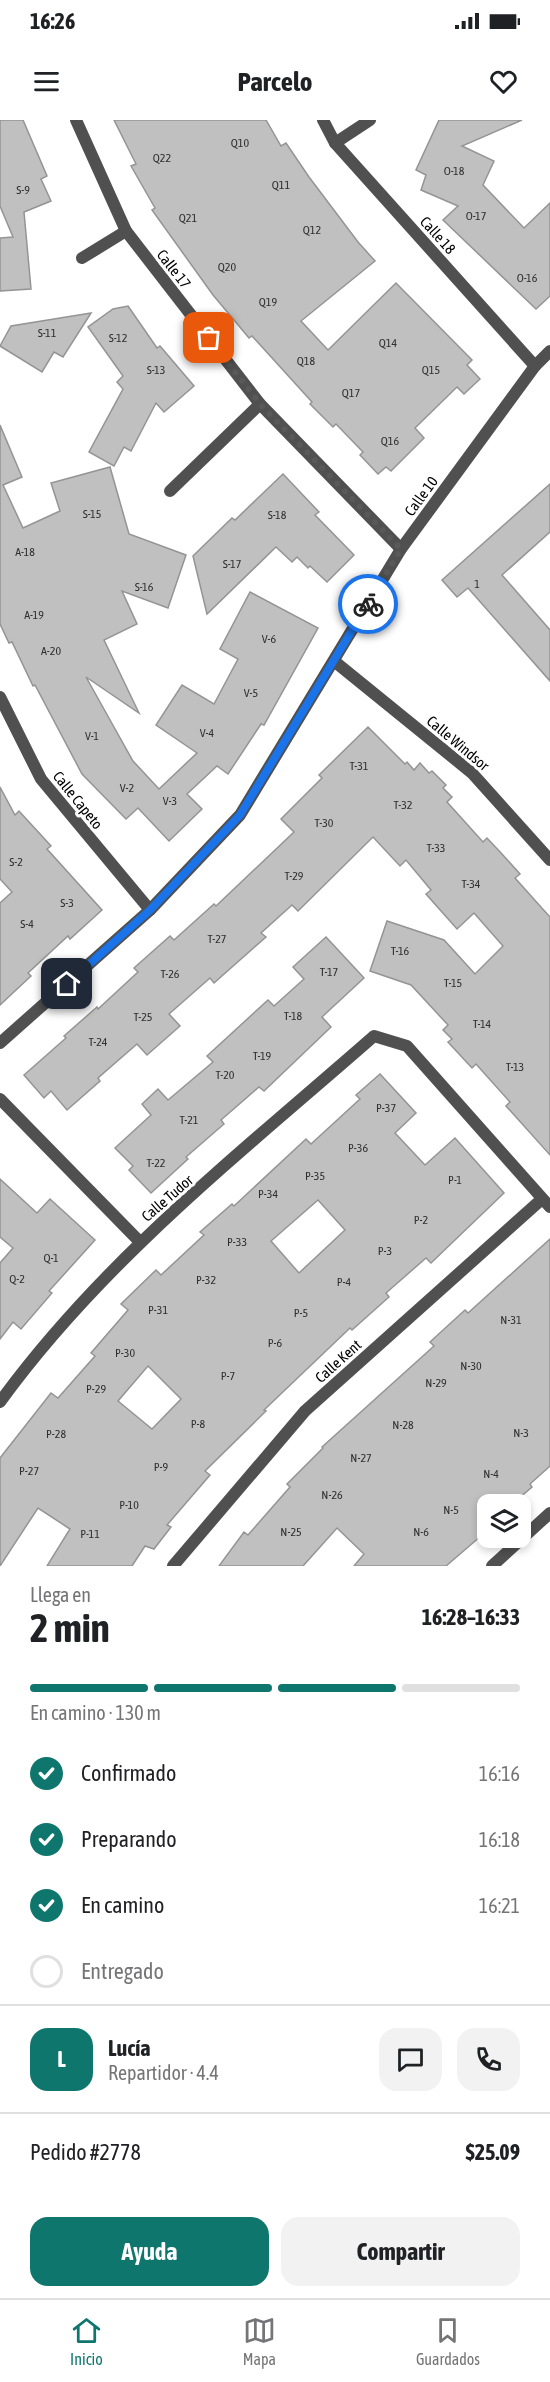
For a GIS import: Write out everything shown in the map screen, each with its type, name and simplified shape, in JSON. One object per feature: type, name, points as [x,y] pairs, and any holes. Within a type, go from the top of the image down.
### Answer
[{"type":"street","name":"Calle 17","points":[[76,120],[126,231],[260,404],[401,549]]},
{"type":"street","name":"Calle 18","points":[[322,120],[335,143],[535,366]]},
{"type":"street","points":[[335,143],[370,120]]},
{"type":"street","points":[[82,258],[126,231]]},
{"type":"street","name":"Calle 10","points":[[0,1044],[150,910],[240,815],[401,549],[535,366],[550,351]]},
{"type":"street","points":[[170,491],[260,404]]},
{"type":"street","name":"Calle Windsor","points":[[334,662],[472,773],[550,860]]},
{"type":"street","name":"Calle Capeto","points":[[0,697],[41,778],[150,910]]},
{"type":"street","name":"Calle Tudor","points":[[0,1402],[30,1360],[140,1242],[374,1036],[407,1046],[546,1203]]},
{"type":"street","points":[[0,1099],[140,1242]]},
{"type":"street","name":"Calle Kent","points":[[173,1566],[305,1411],[546,1203]]},
{"type":"street","points":[[492,1566],[550,1513]]},
{"type":"building","points":[[0,120],[23,120],[47,176],[41,179],[51,201],[24,212],[31,289],[0,291],[0,238],[13,237],[0,206]]},
{"type":"building","points":[[114,120],[266,120],[281,146],[286,143],[358,242],[375,261],[301,321],[328,350],[396,283],[472,360],[467,365],[480,379],[464,394],[457,387],[415,428],[424,438],[391,471],[386,467],[378,474],[360,455],[363,452],[336,424],[333,427],[310,404],[312,402],[252,336],[249,338],[213,295],[152,210],[155,208],[131,166],[136,164]]},
{"type":"building","points":[[439,120],[522,120],[462,146],[494,161],[483,185],[524,228],[550,203],[550,296],[536,309],[443,220],[458,206],[421,190],[426,175],[416,170]]},
{"type":"building","points":[[128,306],[157,348],[160,346],[194,386],[164,412],[156,403],[131,451],[124,447],[114,466],[89,452],[123,389],[117,382],[123,376],[88,327],[113,309]]},
{"type":"building","points":[[91,313],[63,357],[54,352],[42,372],[0,346],[11,326]]},
{"type":"building","points":[[0,425],[22,477],[3,485],[23,528],[60,511],[51,483],[110,467],[129,534],[186,555],[168,608],[122,591],[137,624],[104,640],[139,713],[86,677],[133,761],[159,789],[197,753],[156,725],[182,685],[214,704],[238,659],[220,649],[250,592],[318,628],[264,725],[261,724],[228,774],[217,766],[187,794],[202,809],[169,841],[138,808],[126,819],[82,774],[35,685],[33,686],[12,642],[9,643],[0,624]]},
{"type":"building","points":[[283,474],[319,512],[315,515],[354,555],[327,582],[297,557],[292,562],[276,547],[207,614],[193,556],[232,518],[235,520]]},
{"type":"building","points":[[550,484],[550,532],[502,575],[550,630],[550,681],[468,588],[457,597],[442,580]]},
{"type":"building","points":[[368,727],[405,764],[407,762],[414,770],[420,763],[429,773],[432,771],[446,785],[443,788],[452,797],[447,802],[483,842],[487,838],[520,874],[515,878],[550,917],[550,1155],[506,1106],[510,1102],[476,1064],[472,1068],[448,1042],[452,1039],[443,1030],[448,1025],[411,985],[370,971],[387,921],[444,940],[475,974],[503,946],[474,913],[457,929],[426,894],[431,890],[406,860],[400,866],[373,837],[298,911],[292,905],[261,933],[266,937],[214,983],[210,978],[169,1014],[180,1026],[147,1055],[137,1044],[98,1078],[100,1081],[67,1110],[51,1091],[44,1098],[24,1075],[66,1038],[64,1036],[97,1007],[98,1009],[138,972],[134,968],[170,936],[174,940],[214,904],[216,906],[294,832],[281,819],[322,778],[319,775]]},
{"type":"building","points":[[0,787],[15,815],[19,811],[51,846],[47,849],[102,910],[70,939],[68,936],[28,973],[31,976],[0,1005],[0,903],[12,892],[0,879]]},
{"type":"building","points":[[326,937],[364,978],[322,1017],[331,1027],[264,1091],[259,1087],[221,1120],[224,1124],[186,1157],[188,1159],[151,1193],[129,1170],[133,1166],[115,1148],[151,1115],[142,1104],[158,1089],[168,1100],[213,1062],[207,1056],[268,1000],[274,1006],[304,979],[293,967]]},
{"type":"building","points":[[380,1074],[416,1113],[395,1133],[425,1165],[455,1138],[504,1193],[431,1263],[426,1258],[386,1293],[389,1297],[352,1330],[350,1328],[264,1410],[266,1411],[205,1471],[210,1475],[167,1525],[171,1527],[154,1549],[145,1546],[132,1566],[47,1566],[70,1529],[38,1508],[0,1566],[0,1458],[51,1393],[58,1398],[95,1356],[91,1353],[128,1310],[121,1304],[156,1270],[161,1275],[204,1235],[200,1232],[232,1204],[234,1206],[306,1139],[311,1144],[360,1099],[356,1095]],"holes":[[[318,1200],[345,1230],[299,1273],[271,1241]],[[148,1366],[181,1399],[152,1429],[118,1401]]]},
{"type":"building","points":[[0,1179],[37,1213],[50,1199],[95,1240],[49,1291],[52,1293],[21,1329],[13,1322],[0,1339],[0,1263],[13,1248],[0,1237]]},
{"type":"building","points":[[550,1239],[550,1466],[530,1484],[532,1487],[524,1494],[477,1494],[477,1539],[446,1566],[354,1566],[364,1554],[337,1528],[303,1566],[219,1566],[244,1532],[248,1535],[290,1487],[287,1484],[322,1447],[434,1346],[430,1342],[465,1310],[468,1313]]},
{"type":"way so far","points":[[209,338],[260,404],[401,549],[368,604]]},
{"type":"route","points":[[67,984],[150,910],[240,815],[368,604]]}]
